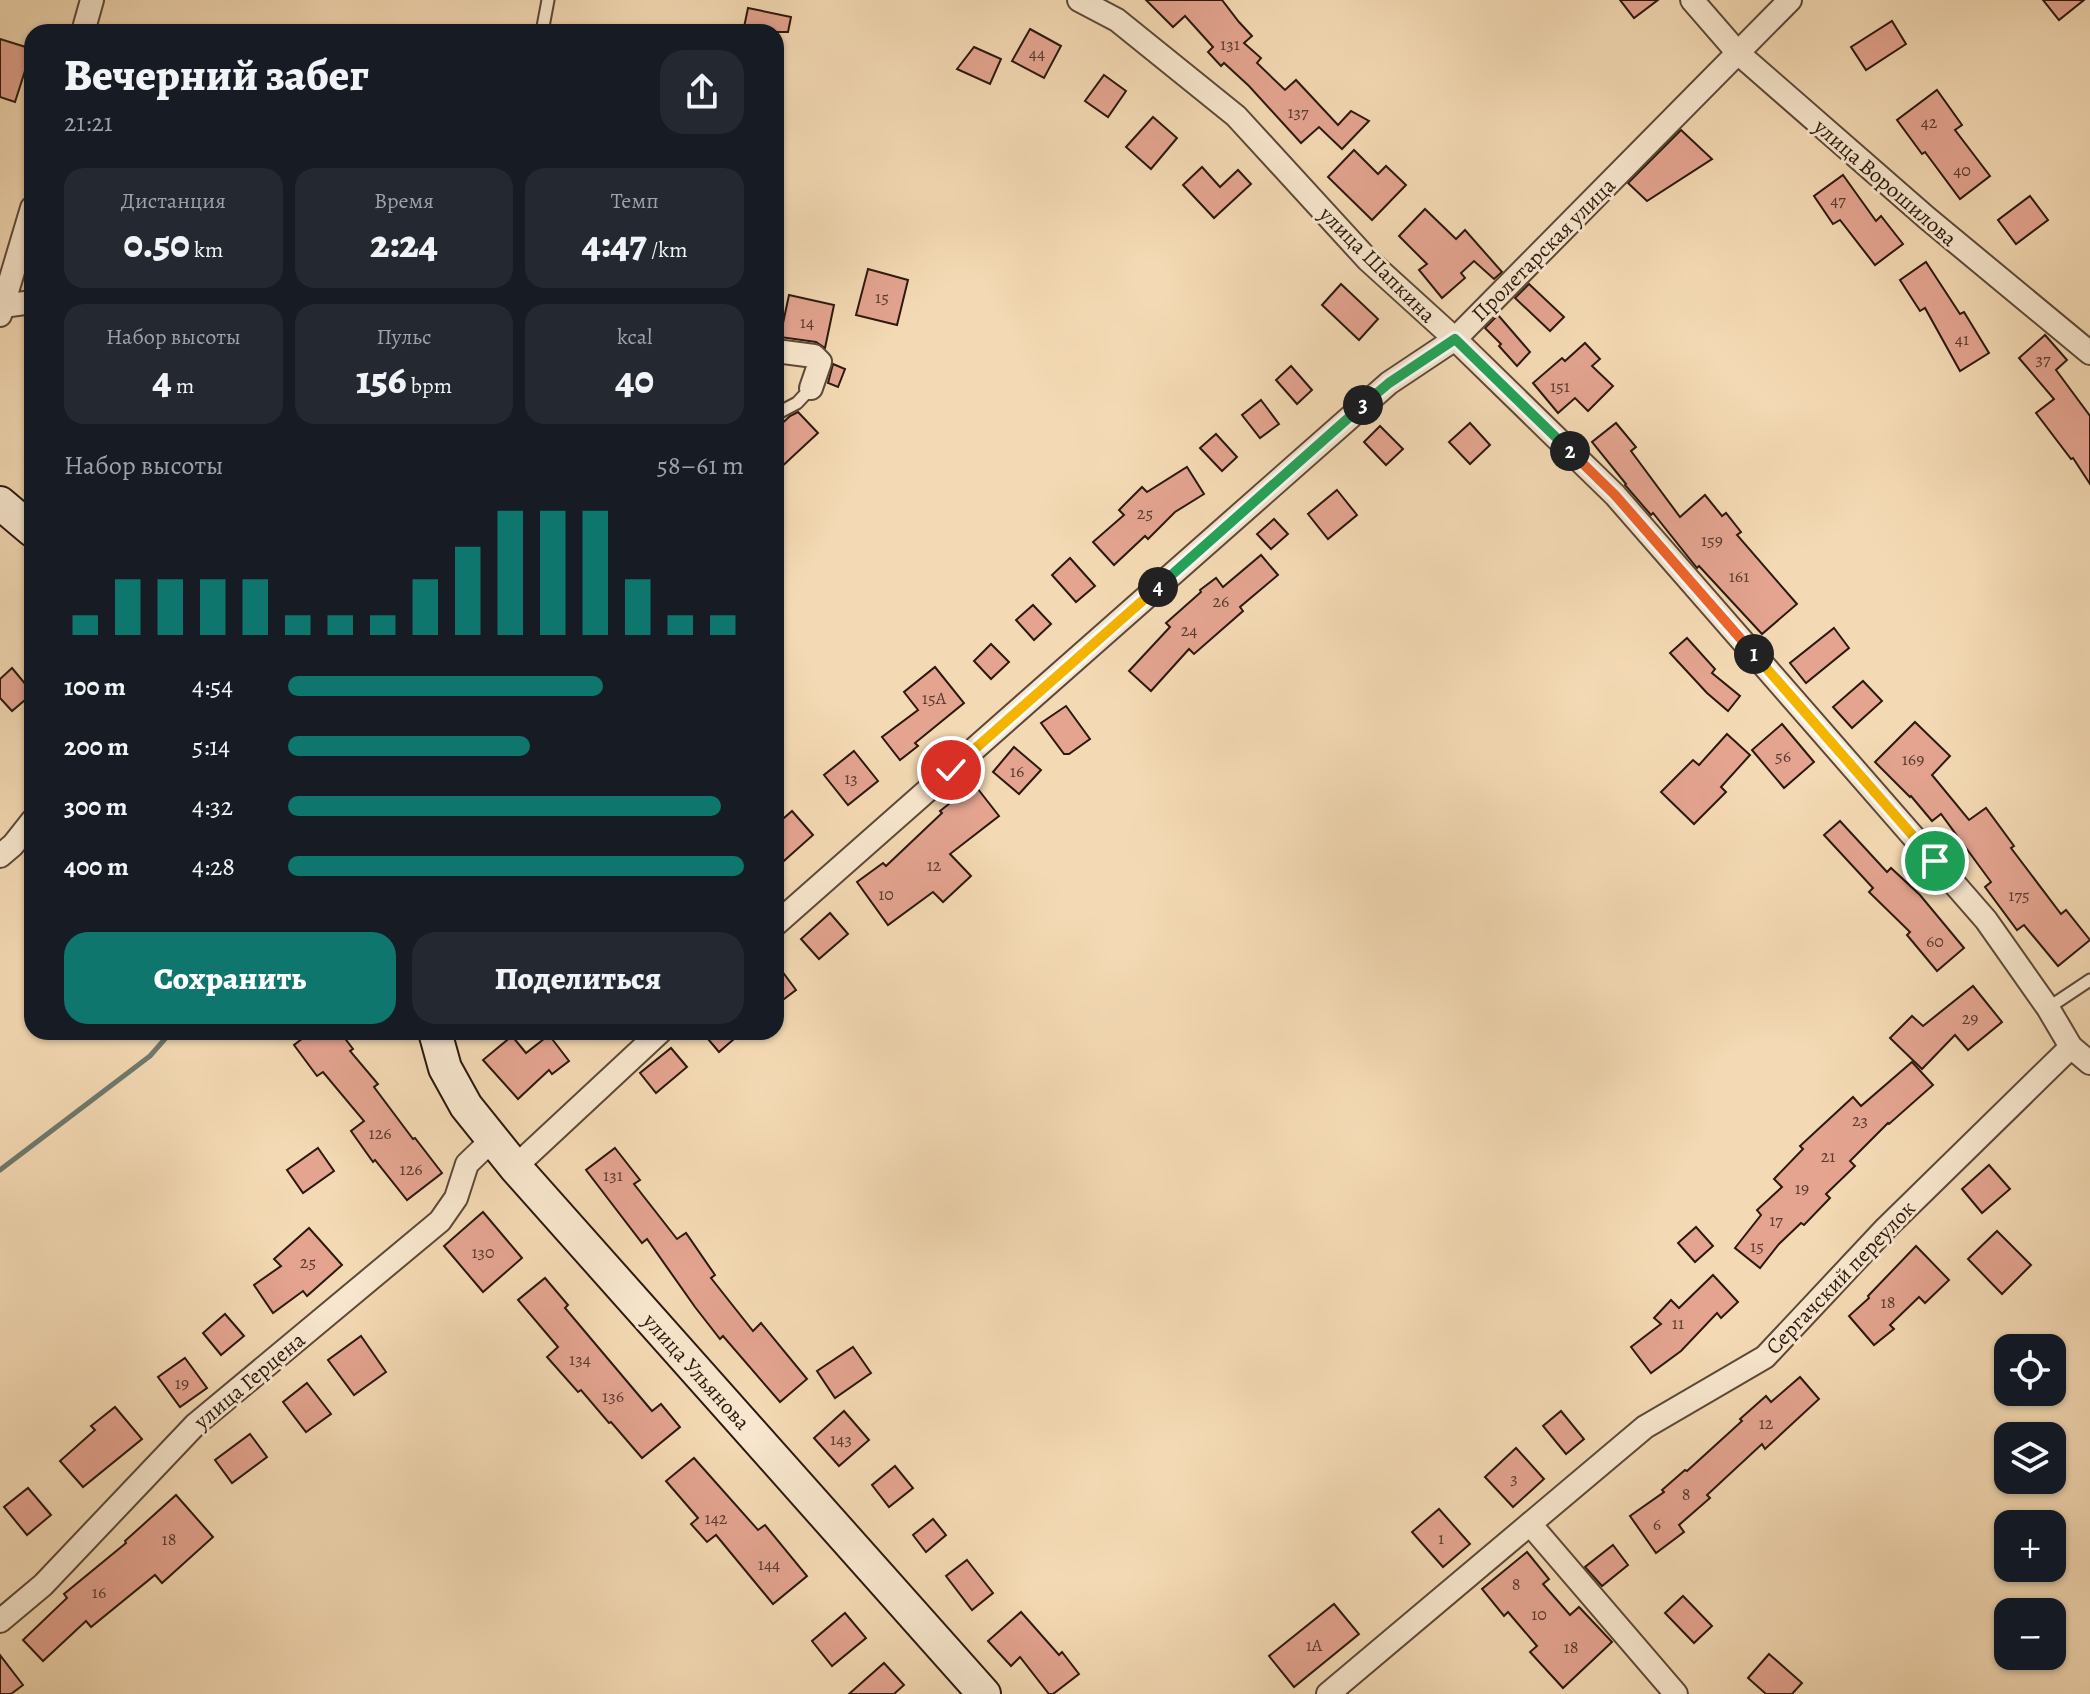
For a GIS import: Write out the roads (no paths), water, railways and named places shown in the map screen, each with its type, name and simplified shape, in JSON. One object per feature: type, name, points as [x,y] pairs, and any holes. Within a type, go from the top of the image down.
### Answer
[{"type":"main road","points":[[0,503],[24,523]]},
{"type":"main road","name":"улица Ульянова","points":[[437,1040],[445,1068],[466,1106],[515,1167],[984,1694]]},
{"type":"street","points":[[85,24],[92,0]]},
{"type":"street","name":"улица Шапкина","points":[[1079,0],[1117,20],[1236,116],[1368,260],[1455,339],[1615,495],[1986,920],[2048,1008],[2071,1047],[2090,1063]]},
{"type":"street","name":"улица Ворошилова","points":[[1692,0],[1738,53],[1927,218],[2090,353]]},
{"type":"street","name":"Пролетарская улица","points":[[784,917],[1389,383],[1455,339],[1790,0]]},
{"type":"street","points":[[2,311],[24,235]]},
{"type":"street","points":[[2,311],[24,304]]},
{"type":"street","points":[[784,352],[814,356],[820,362],[811,388]]},
{"type":"street","points":[[0,856],[24,831]]},
{"type":"street","points":[[515,1167],[651,1040]]},
{"type":"street","name":"Сергачский переулок","points":[[1328,1694],[1645,1427],[1765,1357],[1886,1228],[2071,1047]]},
{"type":"street","name":"улица Герцена","points":[[0,1621],[43,1585],[195,1425],[440,1221],[456,1198],[467,1164],[493,1139]]},
{"type":"street","points":[[1530,1524],[1676,1694]]},
{"type":"lane","points":[[544,24],[548,0]]},
{"type":"lane","points":[[784,410],[797,403],[811,388]]},
{"type":"lane","points":[[2048,1008],[2090,980]]},
{"type":"waterway","points":[[0,1170],[150,1056],[164,1040]]}]
